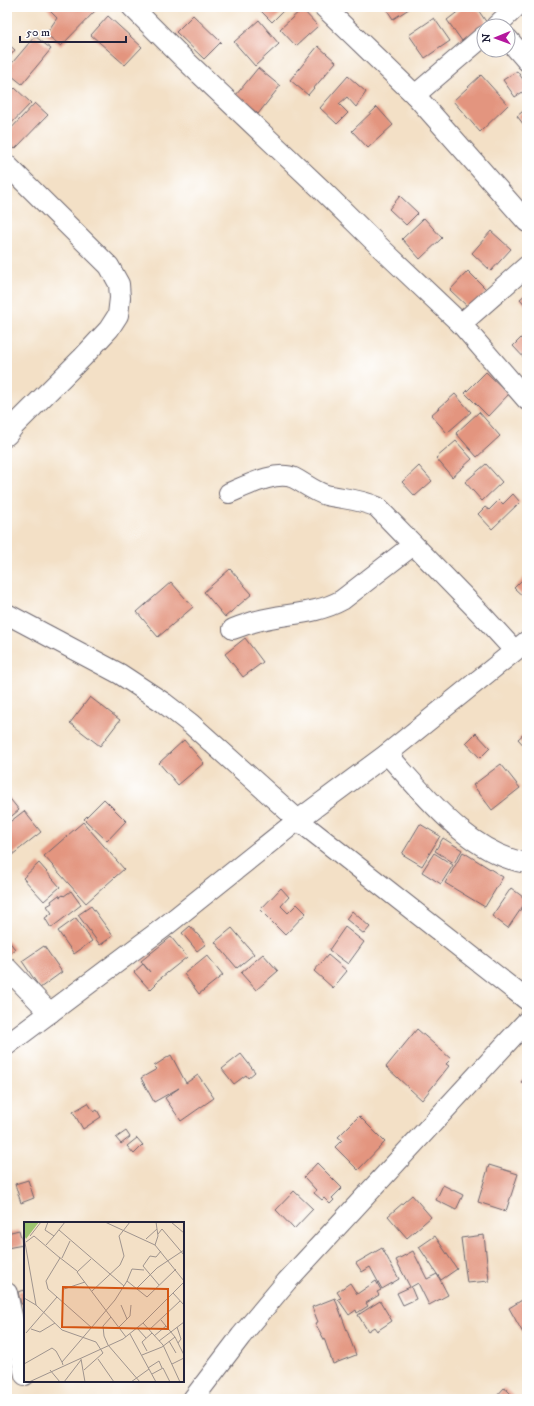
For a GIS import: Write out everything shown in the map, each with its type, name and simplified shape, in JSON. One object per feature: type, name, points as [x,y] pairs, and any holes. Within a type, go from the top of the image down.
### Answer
[{"type":"street","points":[[132,7],[461,324],[527,400]]},
{"type":"street","points":[[324,7],[416,95],[527,222]]},
{"type":"street","points":[[504,18],[516,7]]},
{"type":"street","points":[[416,95],[476,43]]},
{"type":"street","points":[[516,48],[527,61]]},
{"type":"street","points":[[7,165],[109,266],[119,284],[120,298],[118,315],[109,329],[83,357],[9,427]]},
{"type":"street","points":[[461,324],[527,266]]},
{"type":"street","points":[[7,1044],[163,928],[298,820],[387,754],[521,646],[481,614],[377,507],[365,502],[324,495],[292,477],[279,475],[272,476],[229,493]]},
{"type":"street","points":[[233,629],[258,620],[318,610],[330,606],[342,600],[413,545]]},
{"type":"street","points":[[7,614],[120,674],[164,703],[206,737],[298,820],[527,1000]]},
{"type":"street","points":[[387,754],[449,820],[473,840],[496,854],[512,861],[527,863]]},
{"type":"street","points":[[7,968],[50,1013]]},
{"type":"street","points":[[192,1399],[240,1336],[287,1281],[527,1021]]},
{"type":"street","points":[[7,1294],[24,1369]]},
{"type":"building","points":[[46,7],[95,7],[97,9],[61,46],[46,34],[57,18]]},
{"type":"building","points":[[257,7],[287,7],[272,22]]},
{"type":"building","points":[[385,7],[412,7],[393,19]]},
{"type":"building","points":[[464,7],[476,7],[484,18],[476,18],[476,31],[462,41],[447,20]]},
{"type":"building","points":[[302,9],[318,26],[296,46],[280,29]]},
{"type":"building","points":[[193,15],[221,42],[204,59],[176,32]]},
{"type":"building","points":[[108,16],[142,47],[125,65],[91,35]]},
{"type":"building","points":[[434,18],[450,41],[425,58],[409,35]]},
{"type":"building","points":[[259,20],[279,44],[255,66],[234,42]]},
{"type":"building","points":[[35,36],[51,49],[22,84],[7,72],[7,69]]},
{"type":"building","points":[[7,43],[15,50],[7,60]]},
{"type":"building","points":[[318,46],[336,62],[308,95],[290,80]]},
{"type":"building","points":[[258,68],[280,86],[258,114],[236,95]]},
{"type":"building","points":[[517,71],[527,85],[527,89],[515,97],[503,80]]},
{"type":"building","points":[[481,75],[508,105],[480,132],[453,101]]},
{"type":"building","points":[[348,76],[366,92],[356,107],[347,97],[339,104],[348,113],[337,124],[320,108]]},
{"type":"building","points":[[15,88],[31,103],[7,128],[7,96]]},
{"type":"building","points":[[35,103],[48,115],[15,149],[7,142],[7,133]]},
{"type":"building","points":[[377,107],[393,125],[368,148],[352,131]]},
{"type":"building","points":[[527,108],[527,129],[517,116]]},
{"type":"building","points":[[400,196],[418,213],[406,225],[389,209]]},
{"type":"building","points":[[424,218],[442,238],[420,259],[402,239]]},
{"type":"building","points":[[491,231],[511,249],[491,271],[472,253]]},
{"type":"building","points":[[468,271],[488,291],[470,309],[450,290]]},
{"type":"building","points":[[527,293],[527,307],[520,299]]},
{"type":"building","points":[[527,332],[527,361],[513,346]]},
{"type":"building","points":[[486,372],[509,394],[488,416],[465,393]]},
{"type":"building","points":[[455,394],[471,412],[447,433],[431,415]]},
{"type":"building","points":[[479,412],[500,436],[477,457],[456,433]]},
{"type":"building","points":[[456,441],[472,459],[452,477],[436,458]]},
{"type":"building","points":[[486,464],[502,482],[482,501],[465,482]]},
{"type":"building","points":[[419,466],[432,481],[415,496],[402,482]]},
{"type":"building","points":[[513,494],[520,502],[492,529],[478,514],[485,507],[489,510],[499,500],[503,504]]},
{"type":"building","points":[[230,569],[252,594],[225,617],[204,592]]},
{"type":"building","points":[[527,575],[527,600],[514,588]]},
{"type":"building","points":[[171,582],[193,607],[158,637],[137,612]]},
{"type":"building","points":[[245,638],[263,662],[243,677],[225,654]]},
{"type":"building","points":[[90,697],[120,720],[100,746],[70,723]]},
{"type":"building","points":[[527,731],[527,749],[518,739]]},
{"type":"building","points":[[476,733],[490,748],[480,758],[466,743]]},
{"type":"building","points":[[184,740],[204,763],[178,785],[159,763]]},
{"type":"building","points":[[501,764],[520,788],[492,810],[473,785]]},
{"type":"building","points":[[7,795],[19,810],[7,820]]},
{"type":"building","points":[[104,799],[126,821],[107,841],[84,819]]},
{"type":"building","points":[[24,811],[41,832],[7,859],[7,824]]},
{"type":"building","points":[[83,822],[124,869],[86,903],[44,856]]},
{"type":"building","points":[[420,824],[440,836],[422,866],[402,854]]},
{"type":"building","points":[[443,838],[462,850],[454,863],[435,851]]},
{"type":"building","points":[[463,852],[503,877],[485,907],[445,883]]},
{"type":"building","points":[[434,853],[453,865],[441,884],[422,872]]},
{"type":"building","points":[[39,863],[60,887],[44,901],[23,878]]},
{"type":"building","points":[[281,888],[289,897],[281,906],[288,913],[297,904],[306,913],[285,935],[260,910]]},
{"type":"building","points":[[511,888],[527,900],[508,928],[492,916]]},
{"type":"building","points":[[71,891],[81,905],[51,928],[45,918],[52,913],[47,906],[59,895],[60,897],[63,895],[64,896]]},
{"type":"building","points":[[91,906],[113,936],[100,945],[78,915]]},
{"type":"building","points":[[352,911],[370,927],[364,934],[346,919]]},
{"type":"building","points":[[76,918],[92,941],[74,954],[58,931]]},
{"type":"building","points":[[190,926],[206,944],[197,951],[182,933]]},
{"type":"building","points":[[345,927],[364,942],[348,964],[329,950]]},
{"type":"building","points":[[232,928],[254,954],[237,968],[215,942]]},
{"type":"building","points":[[171,937],[187,957],[157,981],[158,982],[150,990],[134,972],[143,964],[150,972],[141,961]]},
{"type":"building","points":[[7,939],[15,949],[7,955]]},
{"type":"building","points":[[44,946],[62,972],[40,988],[22,961]]},
{"type":"building","points":[[263,954],[278,971],[256,990],[241,973]]},
{"type":"building","points":[[207,955],[223,975],[199,994],[184,974]]},
{"type":"building","points":[[328,955],[347,971],[333,988],[314,971]]},
{"type":"building","points":[[417,1029],[451,1059],[446,1064],[449,1066],[422,1100],[386,1067]]},
{"type":"building","points":[[241,1054],[255,1072],[248,1078],[246,1075],[234,1084],[222,1069]]},
{"type":"building","points":[[171,1055],[186,1083],[198,1075],[214,1098],[181,1121],[165,1098],[179,1088],[154,1102],[141,1078],[157,1069],[154,1066]]},
{"type":"building","points":[[527,1075],[527,1087],[521,1082]]},
{"type":"building","points":[[88,1103],[94,1112],[97,1110],[101,1117],[83,1129],[73,1112]]},
{"type":"building","points":[[359,1116],[385,1142],[358,1170],[335,1147],[342,1140],[338,1137]]},
{"type":"building","points":[[126,1131],[130,1137],[121,1144],[116,1138]]},
{"type":"building","points":[[137,1138],[143,1145],[134,1154],[127,1146]]},
{"type":"building","points":[[317,1163],[342,1188],[332,1198],[334,1200],[330,1204],[324,1198],[322,1200],[314,1193],[316,1190],[304,1177]]},
{"type":"building","points":[[489,1165],[518,1174],[506,1211],[478,1202]]},
{"type":"building","points":[[28,1180],[34,1198],[21,1203],[15,1184]]},
{"type":"building","points":[[443,1185],[463,1195],[456,1210],[436,1200]]},
{"type":"building","points":[[294,1191],[313,1209],[294,1229],[276,1210]]},
{"type":"building","points":[[412,1195],[431,1217],[407,1238],[388,1216]]},
{"type":"building","points":[[19,1230],[23,1245],[7,1248],[7,1233]]},
{"type":"building","points":[[484,1235],[489,1281],[467,1283],[461,1238]]},
{"type":"building","points":[[435,1236],[457,1269],[441,1280],[419,1247]]},
{"type":"building","points":[[382,1248],[399,1279],[382,1289],[370,1267],[362,1272],[356,1263]]},
{"type":"building","points":[[413,1251],[427,1279],[437,1274],[448,1295],[429,1305],[418,1283],[411,1287],[416,1299],[403,1305],[397,1293],[410,1287],[396,1260]]},
{"type":"building","points":[[376,1281],[381,1290],[377,1292],[379,1295],[366,1303],[368,1306],[357,1313],[356,1310],[349,1315],[338,1299],[341,1298],[337,1292],[350,1283],[357,1294]]},
{"type":"building","points":[[24,1290],[24,1303],[21,1304],[18,1292]]},
{"type":"building","points":[[527,1297],[527,1331],[523,1333],[509,1308]]},
{"type":"building","points":[[335,1298],[356,1355],[333,1364],[325,1341],[315,1323],[318,1322],[312,1307]]},
{"type":"building","points":[[380,1301],[392,1321],[377,1331],[374,1327],[368,1331],[358,1315]]},
{"type":"building","points":[[504,1388],[507,1390],[516,1399],[494,1399]]}]
